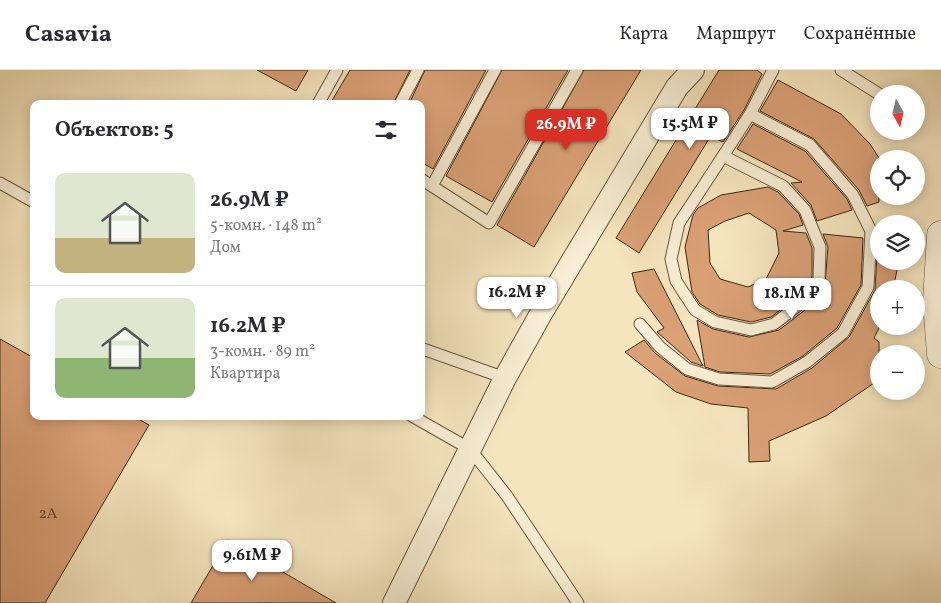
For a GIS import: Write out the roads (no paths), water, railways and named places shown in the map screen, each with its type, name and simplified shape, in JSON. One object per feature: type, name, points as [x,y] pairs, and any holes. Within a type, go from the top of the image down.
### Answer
[{"type":"street","points":[[394,603],[506,378],[543,310],[687,72]]},
{"type":"street","points":[[941,235],[937,302],[941,354]]},
{"type":"lane","points":[[320,100],[337,70]]},
{"type":"lane","points":[[402,100],[418,70]]},
{"type":"lane","points":[[432,186],[496,70]]},
{"type":"lane","points":[[425,182],[489,224],[577,70]]},
{"type":"lane","points":[[723,156],[783,186],[805,210],[820,247],[819,280],[800,304],[774,324],[752,330],[716,322],[695,310],[676,281],[671,259],[679,224],[750,114],[773,70]]},
{"type":"lane","points":[[842,70],[870,88]]},
{"type":"lane","points":[[640,324],[660,347],[687,369],[718,379],[772,382],[807,362],[843,333],[868,287],[871,231],[853,195],[810,145],[750,114]]},
{"type":"lane","points":[[0,183],[30,200]]},
{"type":"lane","points":[[425,350],[506,378]]},
{"type":"lane","points":[[419,420],[470,449],[508,496],[578,603]]}]
